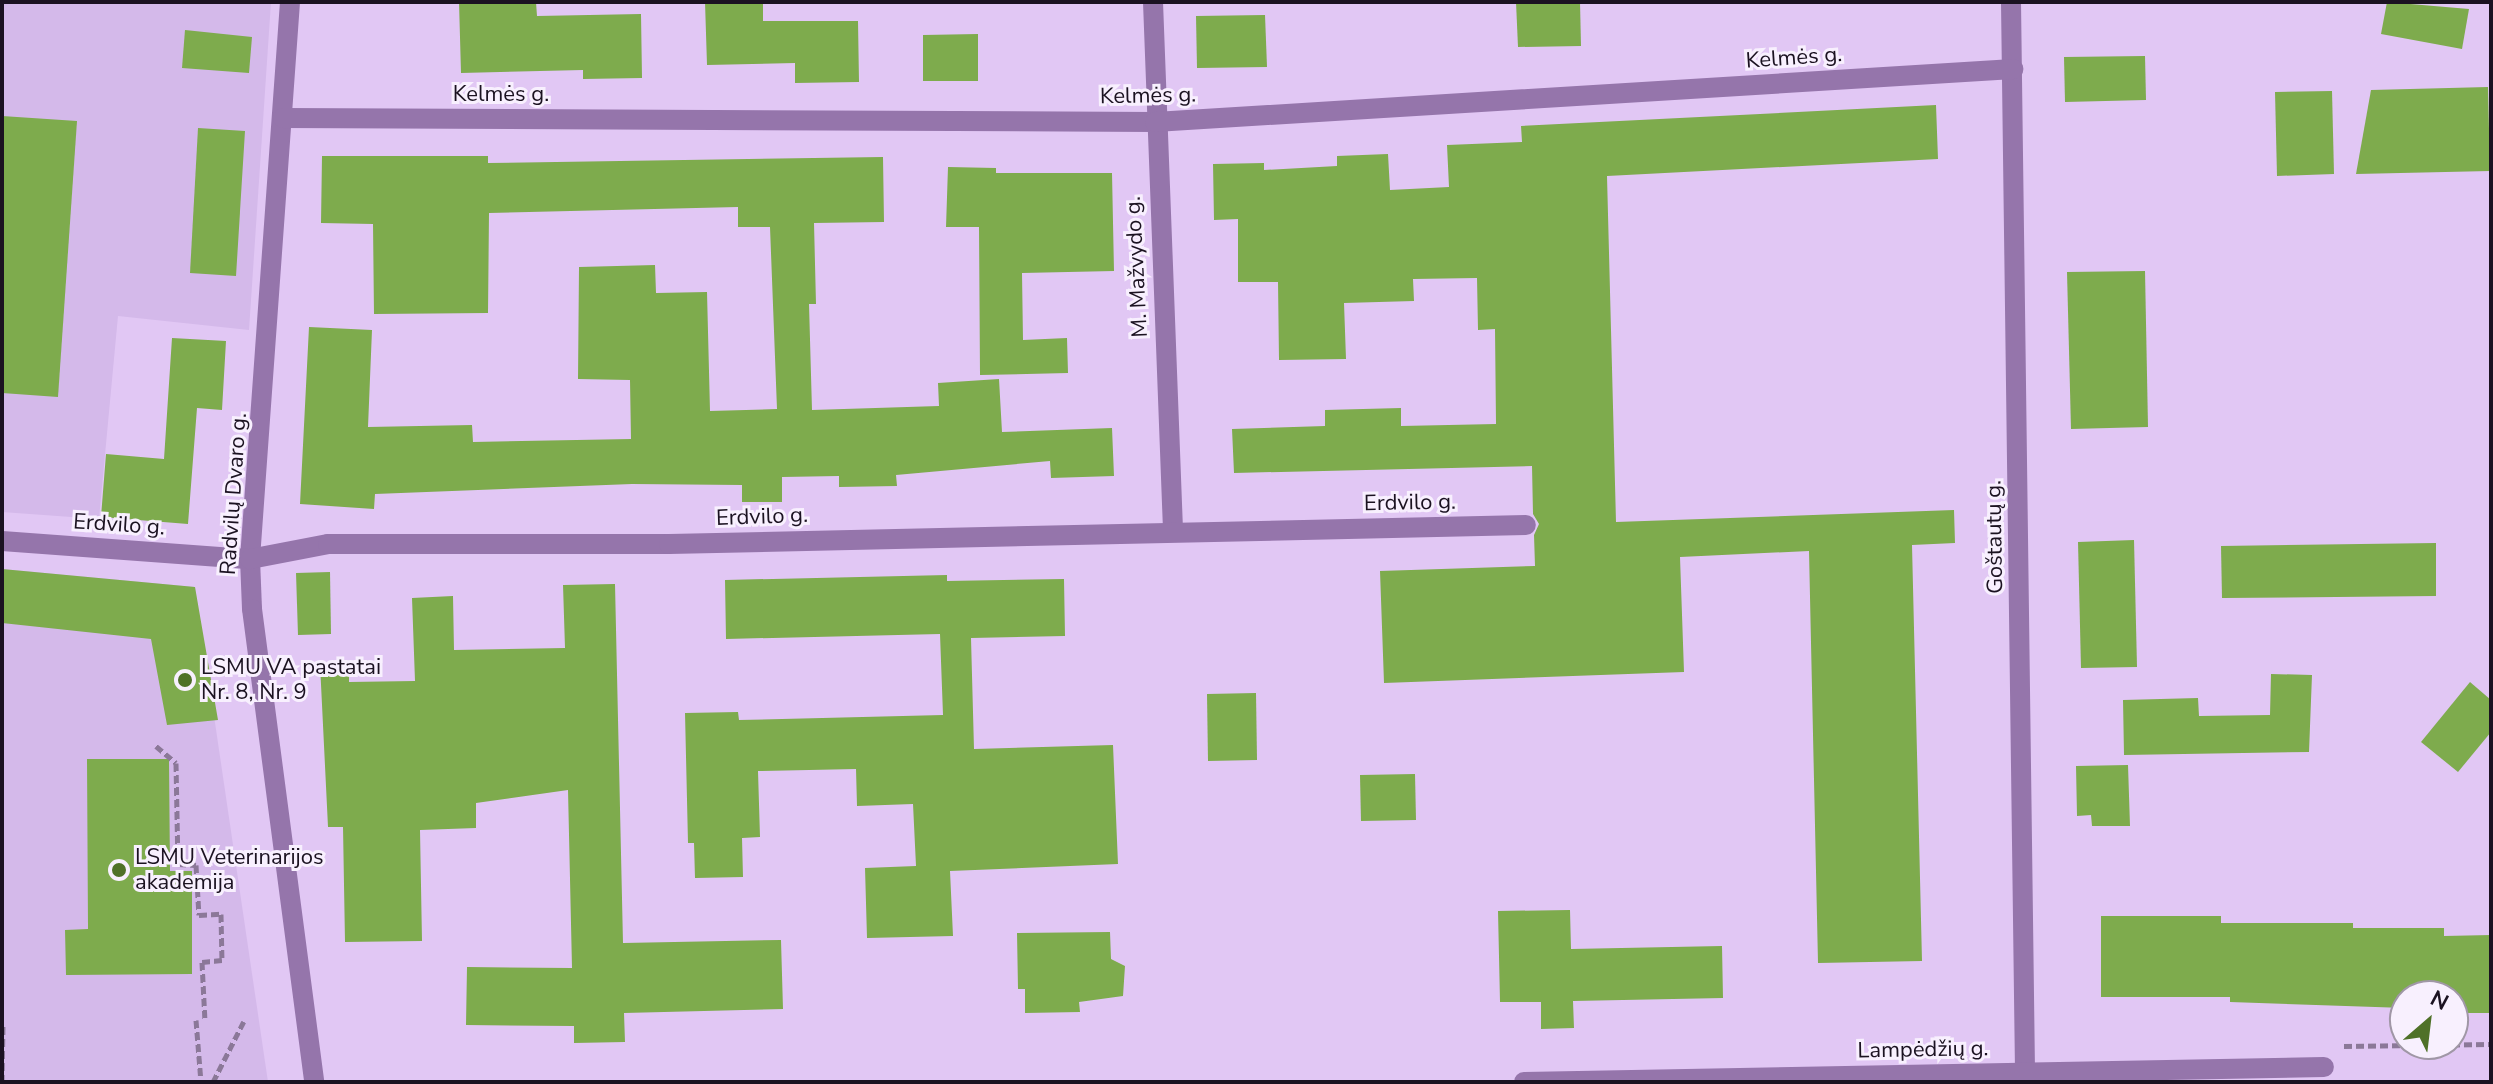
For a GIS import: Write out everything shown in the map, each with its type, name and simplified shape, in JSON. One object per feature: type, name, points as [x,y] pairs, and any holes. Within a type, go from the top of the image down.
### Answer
[{"type":"street","name":"Radvilų Dvaro g.","points":[[290,2],[250,559],[252,609],[314,1082]]},
{"type":"street","name":"M. Mažvydo g.","points":[[1153,2],[1155,122],[1173,530]]},
{"type":"street","name":"Goštautų g.","points":[[2011,2],[2025,1072]]},
{"type":"street","name":"Kelmės g.","points":[[283,118],[1155,122],[2013,69]]},
{"type":"street","name":"Erdvilo g.","points":[[2,541],[250,559],[328,544],[669,544],[1173,530],[1526,525]]},
{"type":"street","name":"Lampėdžių g.","points":[[1524,1082],[2324,1067]]},
{"type":"path","points":[[156,746],[176,763],[178,864],[196,865],[199,915],[221,914],[222,960],[202,962],[205,1021]]},
{"type":"path","points":[[196,1020],[201,1082]]},
{"type":"path","points":[[213,1082],[244,1021]]},
{"type":"path","points":[[2,1082],[3,1024]]},
{"type":"path","points":[[2335,1046],[2491,1044]]},
{"type":"shaded area","points":[[2,2],[271,2],[249,330],[118,316],[99,519],[2,512]]},
{"type":"shaded area","name":"LSMU Veterinarijos akademija","points":[[2,569],[195,587],[268,1082],[2,1082]]},
{"type":"building","points":[[459,2],[536,2],[537,16],[641,14],[642,78],[583,79],[583,70],[461,73]]},
{"type":"building","points":[[705,2],[763,2],[763,21],[858,21],[859,82],[795,83],[795,63],[707,65]]},
{"type":"building","points":[[1516,2],[1580,2],[1581,46],[1518,47]]},
{"type":"building","points":[[2387,2],[2469,9],[2462,49],[2381,34]]},
{"type":"building","points":[[1265,15],[1267,67],[1197,68],[1196,16]]},
{"type":"building","points":[[185,30],[252,37],[249,73],[182,68]]},
{"type":"building","points":[[978,34],[978,81],[923,81],[923,35]]},
{"type":"building","points":[[2145,56],[2146,100],[2065,102],[2064,57]]},
{"type":"building","points":[[2488,87],[2490,171],[2356,174],[2371,90]]},
{"type":"building","points":[[2332,91],[2334,174],[2277,176],[2275,92]]},
{"type":"building","points":[[1936,105],[1938,159],[1607,176],[1616,522],[1954,510],[1955,543],[1912,545],[1922,961],[1818,963],[1809,551],[1680,557],[1684,672],[1384,683],[1380,571],[1535,566],[1534,535],[1539,524],[1533,514],[1532,466],[1234,473],[1232,429],[1325,426],[1325,410],[1401,408],[1401,426],[1496,424],[1495,329],[1478,330],[1477,278],[1413,279],[1414,301],[1344,303],[1346,359],[1279,360],[1278,282],[1238,282],[1238,219],[1214,220],[1213,164],[1264,163],[1264,170],[1337,166],[1337,156],[1388,154],[1390,190],[1449,187],[1447,145],[1522,142],[1521,126]]},
{"type":"building","points":[[2,116],[77,121],[58,397],[2,393]]},
{"type":"building","points":[[198,128],[245,131],[236,276],[190,273]]},
{"type":"building","points":[[322,156],[488,156],[488,163],[883,157],[884,222],[814,223],[816,304],[809,304],[812,410],[939,406],[938,383],[999,379],[1002,432],[1112,428],[1114,476],[1051,478],[1050,461],[896,475],[897,486],[839,487],[839,476],[782,477],[782,502],[742,502],[742,485],[632,484],[375,494],[374,509],[300,504],[309,327],[372,330],[368,427],[472,425],[473,442],[631,439],[630,380],[578,379],[579,267],[655,265],[656,293],[707,292],[710,411],[777,409],[770,227],[738,227],[738,207],[489,213],[488,313],[374,314],[373,224],[321,223]]},
{"type":"building","points":[[948,167],[996,168],[996,173],[1112,173],[1114,271],[1022,273],[1023,340],[1067,338],[1068,373],[980,375],[979,227],[946,227]]},
{"type":"building","points":[[2145,271],[2148,427],[2071,429],[2067,272]]},
{"type":"building","points":[[172,338],[226,341],[222,410],[197,408],[188,524],[101,517],[106,454],[164,459]]},
{"type":"building","points":[[2134,540],[2137,667],[2081,668],[2078,542]]},
{"type":"building","points":[[2436,543],[2436,596],[2222,598],[2221,546]]},
{"type":"building","name":"LSMU VA pastatai Nr. 8, Nr. 9","points":[[2,569],[195,587],[218,720],[167,725],[151,639],[2,623]]},
{"type":"building","points":[[330,572],[331,634],[298,635],[296,573]]},
{"type":"building","points":[[947,575],[947,581],[1064,579],[1065,636],[971,638],[974,749],[1113,745],[1118,864],[950,871],[953,936],[867,938],[865,868],[916,866],[913,804],[857,806],[856,769],[758,771],[760,837],[742,838],[743,877],[695,878],[694,843],[688,843],[685,713],[738,712],[739,720],[943,715],[940,634],[726,639],[725,580]]},
{"type":"building","points":[[615,584],[623,943],[781,940],[783,1009],[624,1013],[625,1042],[574,1043],[574,1026],[466,1025],[467,967],[572,968],[568,790],[476,803],[476,828],[420,830],[422,941],[345,942],[343,827],[328,827],[320,664],[349,664],[349,682],[415,681],[412,598],[453,596],[454,650],[565,648],[563,585]]},
{"type":"building","points":[[2271,674],[2312,675],[2309,752],[2124,755],[2123,700],[2198,698],[2199,716],[2270,715]]},
{"type":"building","points":[[2470,682],[2491,700],[2491,732],[2458,772],[2421,742]]},
{"type":"building","points":[[1256,693],[1257,760],[1208,761],[1207,694]]},
{"type":"building","points":[[87,759],[169,759],[170,871],[192,871],[192,974],[66,975],[65,930],[88,929]]},
{"type":"building","points":[[2128,765],[2130,826],[2092,826],[2091,815],[2077,816],[2076,766]]},
{"type":"building","points":[[1415,774],[1416,820],[1361,821],[1360,775]]},
{"type":"building","points":[[1570,910],[1571,949],[1722,946],[1723,998],[1573,1001],[1574,1028],[1541,1029],[1541,1002],[1500,1002],[1498,911]]},
{"type":"building","points":[[2101,916],[2221,916],[2221,923],[2353,923],[2353,928],[2444,928],[2444,936],[2491,935],[2491,1013],[2469,1013],[2469,980],[2389,980],[2389,1007],[2230,1002],[2230,997],[2101,997]]},
{"type":"building","points":[[1110,932],[1111,959],[1125,966],[1123,996],[1079,1002],[1080,1012],[1025,1013],[1025,989],[1018,989],[1017,933]]},
{"type":"place","name":"LSMU VA pastatai Nr. 8, Nr. 9","points":[[185,680]]},
{"type":"place","name":"LSMU Veterinarijos akademija","points":[[119,870]]}]
